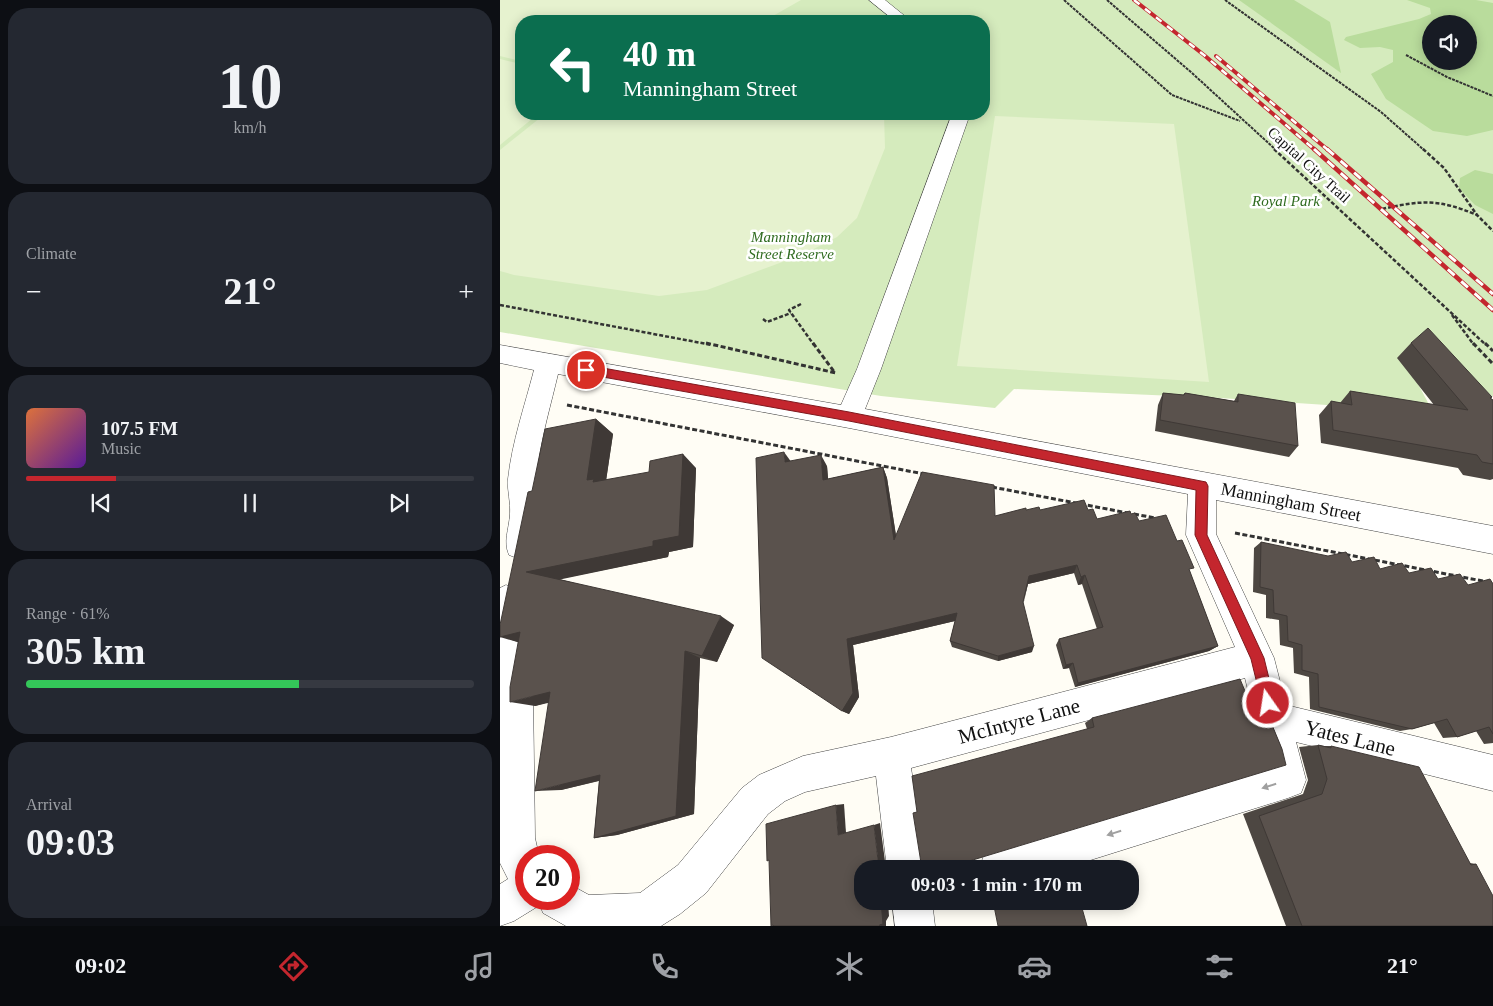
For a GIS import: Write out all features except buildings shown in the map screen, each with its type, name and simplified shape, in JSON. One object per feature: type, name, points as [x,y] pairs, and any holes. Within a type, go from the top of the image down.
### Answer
[{"type":"street","points":[[876,0],[896,15]]},
{"type":"street","points":[[849,417],[959,120]]},
{"type":"street","name":"Manningham Street","points":[[500,354],[849,417],[1202,486],[1493,540]]},
{"type":"street","points":[[517,845],[516,694],[503,627],[507,596],[524,529],[526,510],[522,482],[524,464],[548,363]]},
{"type":"street","points":[[1027,860],[1288,780],[1257,658],[1201,535],[1202,486]]},
{"type":"street","name":"McIntyre Lane","points":[[577,910],[586,915],[645,913],[666,900],[692,879],[755,801],[772,788],[803,774],[891,755],[1257,658]]},
{"type":"street","name":"Yates Lane","points":[[1272,718],[1493,773]]},
{"type":"street","points":[[891,755],[906,860]]},
{"type":"street","points":[[500,907],[515,898]]},
{"type":"street","points":[[913,910],[915,926]]},
{"type":"path","points":[[1064,0],[1172,95],[1243,121]]},
{"type":"path","name":"Capital City Trail","points":[[1107,0],[1192,73],[1403,265],[1493,351]]},
{"type":"path","points":[[1226,0],[1274,37],[1329,73],[1381,112],[1444,168],[1477,215],[1493,231]]},
{"type":"path","points":[[1406,55],[1447,77],[1493,96]]},
{"type":"path","points":[[1382,209],[1430,200],[1453,204],[1477,215]]},
{"type":"path","points":[[800,304],[789,310],[836,373]]},
{"type":"path","points":[[500,305],[696,341],[864,380]]},
{"type":"path","points":[[1448,309],[1470,340],[1493,364]]},
{"type":"path","points":[[763,319],[767,322],[791,313]]},
{"type":"path","points":[[539,400],[930,475]]},
{"type":"path","points":[[989,486],[1493,582]]},
{"type":"green space","name":"Royal Park","points":[[500,0],[1493,0],[1493,397],[1466,373],[1417,382],[1433,412],[1220,398],[1014,389],[995,408],[881,396],[500,332]]},
{"type":"green space","points":[[500,0],[801,0],[775,15],[515,15],[515,60],[500,56]]},
{"type":"green space","points":[[1239,0],[1294,0],[1330,22],[1341,73]]},
{"type":"green space","points":[[1407,0],[1476,0],[1493,3],[1493,130],[1467,136],[1433,131],[1386,99],[1371,74],[1393,62],[1393,50],[1380,47],[1360,48],[1344,40],[1346,37],[1422,18],[1422,70],[1477,70],[1477,15],[1429,15],[1431,14],[1430,8]]},
{"type":"green space","points":[[500,59],[515,63],[515,120],[531,120],[500,145]]},
{"type":"green space","points":[[995,116],[1174,124],[1209,382],[957,366]]},
{"type":"green space","name":"Manningham Street Reserve","points":[[538,120],[884,120],[885,148],[857,218],[837,237],[804,254],[707,290],[659,296],[514,275],[500,271],[500,150]]},
{"type":"green space","points":[[1475,170],[1493,174],[1493,214],[1475,205],[1459,188],[1460,178]]},
{"type":"railway","points":[[1134,0],[1204,55],[1315,150]]},
{"type":"railway","points":[[1216,56],[1328,150]]},
{"type":"railway","points":[[1314,149],[1493,310]]},
{"type":"railway","points":[[1327,149],[1493,294]]},
{"type":"route","points":[[586,370],[849,417],[1202,486],[1201,535],[1257,658],[1268,703]]}]
